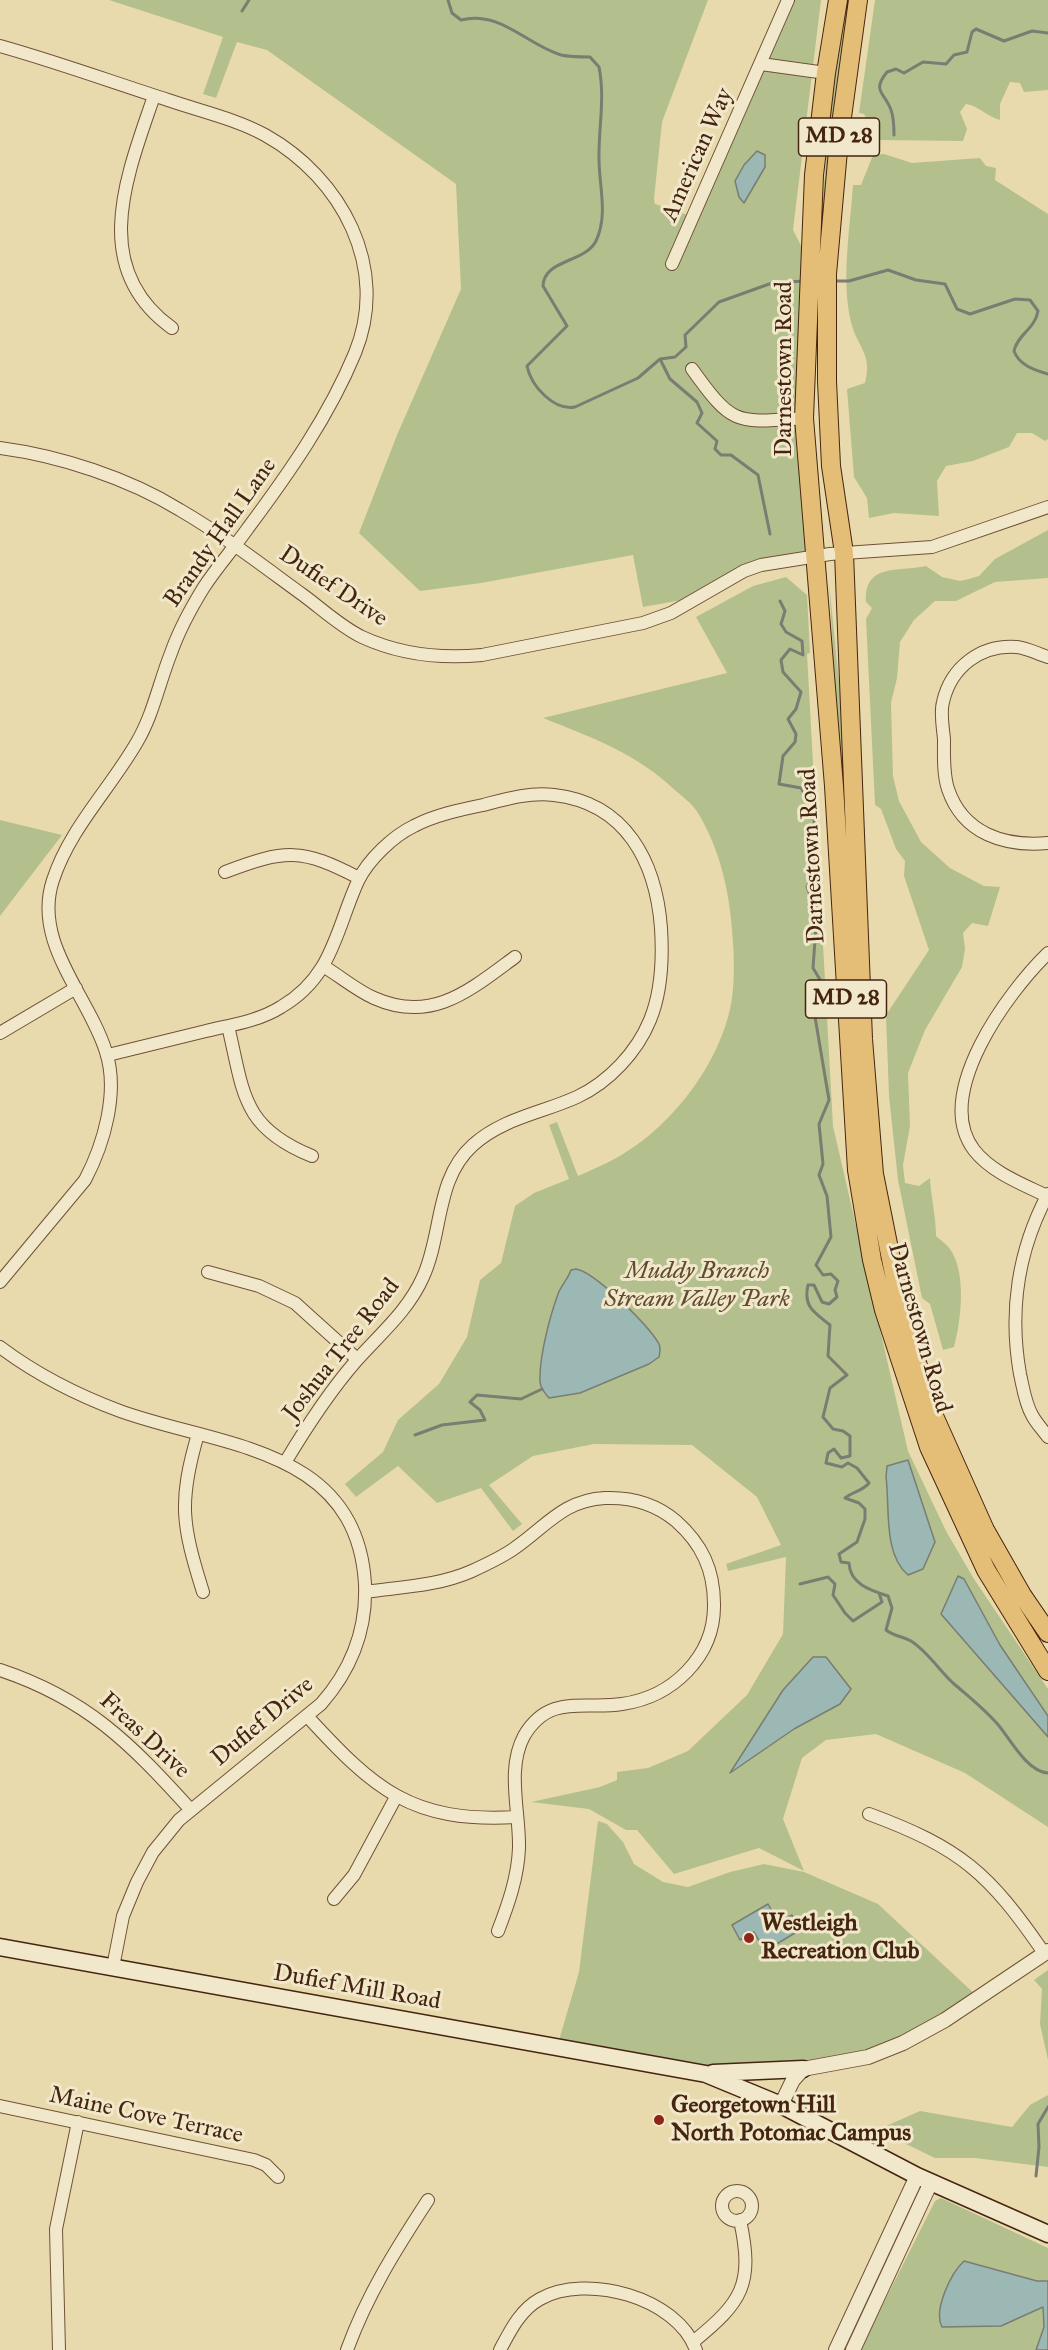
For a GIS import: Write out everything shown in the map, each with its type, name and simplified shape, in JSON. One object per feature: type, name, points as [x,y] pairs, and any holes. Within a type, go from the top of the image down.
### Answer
[{"type":"main road","name":"Darnestown Road","points":[[838,0],[826,73],[814,175],[818,281],[831,466],[833,775],[853,1127],[872,1260],[898,1359],[929,1447],[986,1570],[1048,1671]]},
{"type":"main road","name":"Darnestown Road","points":[[858,0],[818,281],[804,418],[830,555],[874,1174],[883,1229],[903,1319],[934,1416],[986,1530],[1022,1595],[1048,1633]]},
{"type":"main road","name":"Dufief Mill Road","points":[[0,1947],[706,2074]]},
{"type":"main road","points":[[706,2074],[803,2069]]},
{"type":"main road","points":[[706,2074],[782,2105],[924,2179],[1048,2234]]},
{"type":"street","name":"American Way","points":[[672,264],[788,0]]},
{"type":"street","name":"Brandy Hall Lane","points":[[0,46],[241,124],[280,145],[335,197],[359,242],[366,267],[368,307],[355,353],[305,449],[205,585],[170,655],[146,726],[129,756],[78,828],[52,881],[48,902],[52,937],[108,1055],[109,1110],[94,1162],[71,1199],[0,1282]]},
{"type":"street","points":[[761,64],[826,73]]},
{"type":"street","points":[[154,96],[126,178],[121,206],[121,235],[126,267],[136,290],[155,315],[172,328]]},
{"type":"street","points":[[692,369],[716,402],[731,416],[743,420],[804,418]]},
{"type":"street","name":"Dufief Drive","points":[[0,448],[77,466],[149,494],[236,545],[360,636],[388,648],[426,656],[456,658],[482,655],[643,623],[671,613],[744,571],[761,564],[830,555],[932,547],[1048,507]]},
{"type":"street","points":[[1048,657],[1018,647],[985,651],[959,669],[942,703],[945,778],[948,791],[961,814],[984,834],[995,840],[1028,845],[1048,843]]},
{"type":"street","name":"Joshua Tree Road","points":[[108,1055],[228,1026],[260,1017],[283,1006],[300,992],[323,966],[337,942],[359,878],[399,835],[435,817],[524,795],[553,795],[577,800],[601,811],[626,831],[640,849],[653,876],[659,909],[662,955],[659,990],[651,1017],[633,1050],[617,1068],[577,1097],[491,1131],[471,1146],[458,1162],[448,1183],[434,1247],[411,1300],[324,1399],[286,1461]]},
{"type":"street","points":[[225,872],[267,856],[304,854],[319,858],[359,878]]},
{"type":"street","points":[[1048,953],[1009,996],[967,1079],[960,1106],[965,1135],[975,1151],[997,1170],[1047,1195],[1027,1243],[1015,1299],[1016,1349],[1023,1389],[1031,1414],[1048,1437]]},
{"type":"street","points":[[323,966],[373,997],[398,1006],[419,1008],[446,1002],[468,992],[515,957]]},
{"type":"street","points":[[0,1033],[76,988]]},
{"type":"street","points":[[228,1026],[244,1090],[260,1124],[289,1146],[312,1155]]},
{"type":"street","points":[[208,1272],[259,1286],[295,1304],[357,1359]]},
{"type":"street","name":"Dufief Drive","points":[[0,1347],[71,1391],[121,1411],[261,1451],[286,1461],[313,1481],[340,1510],[358,1546],[365,1592],[362,1630],[352,1660],[333,1691],[307,1716],[190,1809],[153,1852],[123,1916],[113,1967]]},
{"type":"street","points":[[198,1434],[186,1477],[183,1509],[188,1545],[203,1592]]},
{"type":"street","points":[[365,1592],[438,1583],[471,1572],[512,1550],[556,1514],[588,1500],[633,1499],[668,1514],[690,1534],[702,1551],[714,1585],[715,1614],[702,1651],[688,1671],[669,1687],[648,1698],[621,1705],[571,1704],[546,1714],[524,1736],[516,1757],[516,1817],[519,1847],[517,1870],[498,1931]]},
{"type":"street","name":"Freas Drive","points":[[0,1670],[51,1689],[105,1723],[149,1764],[190,1809]]},
{"type":"street","points":[[307,1716],[352,1765],[374,1784],[396,1797],[425,1809],[455,1817],[516,1817]]},
{"type":"street","points":[[334,1899],[354,1875],[396,1797]]},
{"type":"street","points":[[782,2105],[785,2093],[803,2069],[868,2057],[903,2043],[945,2020],[1046,1952],[1015,1911],[968,1862],[933,1840],[869,1814]]},
{"type":"street","name":"Maine Cove Terrace","points":[[0,2106],[254,2160],[266,2165],[278,2178]]},
{"type":"street","points":[[59,2350],[56,2229],[78,2122]]},
{"type":"street","points":[[837,2350],[924,2179]]},
{"type":"street","points":[[853,2350],[924,2179]]},
{"type":"street","points":[[347,2350],[359,2317],[385,2265],[428,2200]]},
{"type":"street","points":[[500,2350],[518,2319],[528,2308],[552,2293],[572,2289],[624,2294],[647,2302],[674,2319],[695,2346],[726,2315],[742,2287],[746,2264],[740,2220]]},
{"type":"green space","points":[[109,0],[708,0],[662,122],[654,199],[655,204],[697,218],[793,0],[821,0],[793,230],[809,261],[816,557],[777,562],[704,596],[643,607],[633,555],[481,583],[420,591],[359,533],[397,435],[461,289],[456,184],[267,50],[237,42],[216,98],[203,94],[223,37]]},
{"type":"green space","points":[[845,0],[849,0],[837,124],[832,532],[827,500],[819,390],[819,278],[825,167]]},
{"type":"green space","points":[[875,0],[1048,0],[1048,90],[1024,92],[1020,83],[1010,82],[1000,104],[1000,120],[966,104],[960,112],[967,129],[963,141],[878,140],[864,114],[859,113]]},
{"type":"green space","points":[[884,154],[912,163],[980,158],[986,166],[996,168],[995,180],[1048,214],[1048,439],[1045,441],[1032,433],[1017,433],[1009,447],[973,461],[946,466],[937,481],[939,516],[894,513],[869,518],[867,498],[854,477],[847,389],[865,383],[867,365],[851,322],[848,306],[847,254],[853,185],[861,185],[873,155]]},
{"type":"green space","points":[[1048,530],[1048,578],[995,582],[956,601],[935,601],[914,620],[900,642],[897,678],[891,703],[893,776],[899,801],[921,842],[950,868],[984,886],[1000,887],[988,926],[972,923],[963,933],[965,949],[962,967],[925,1030],[908,1073],[910,1126],[903,1165],[905,1183],[919,1186],[930,1178],[936,1236],[949,1247],[959,1271],[961,1284],[959,1324],[954,1347],[943,1350],[930,1304],[922,1298],[898,1180],[889,1096],[886,1015],[929,950],[904,876],[905,861],[896,849],[881,809],[875,805],[866,619],[872,608],[866,602],[867,590],[877,575],[894,570],[926,566],[942,577],[960,581],[979,576],[995,559]]},
{"type":"green space","name":"Muddy Branch Stream Valley Park","points":[[786,577],[807,595],[810,653],[807,654],[833,1126],[908,1451],[946,1531],[974,1579],[1048,1689],[1048,1827],[965,1773],[876,1734],[826,1740],[802,1758],[783,1819],[804,1871],[759,1848],[674,1874],[637,1830],[626,1830],[589,1809],[531,1802],[600,1787],[617,1780],[617,1772],[648,1768],[688,1751],[747,1695],[783,1634],[786,1557],[728,1571],[726,1564],[781,1545],[757,1497],[692,1445],[594,1444],[533,1456],[489,1485],[522,1524],[513,1531],[481,1488],[437,1503],[398,1466],[356,1497],[345,1484],[383,1452],[398,1420],[439,1384],[467,1337],[480,1280],[501,1263],[515,1206],[534,1193],[569,1179],[549,1125],[557,1122],[578,1176],[618,1157],[642,1141],[678,1107],[707,1066],[727,1021],[734,973],[731,915],[717,853],[696,810],[661,778],[630,756],[543,718],[727,673],[696,617],[753,586]]},
{"type":"green space","points":[[829,582],[842,713],[849,869],[896,1318],[876,1253],[838,742]]},
{"type":"green space","points":[[0,820],[62,835],[0,916]]},
{"type":"green space","name":"Westleigh Recreation Club","points":[[598,1821],[607,1824],[623,1842],[634,1864],[663,1882],[688,1887],[730,1872],[764,1864],[804,1872],[878,1904],[978,1997],[868,2057],[706,2074],[557,2047],[579,1972]]},
{"type":"green space","points":[[1048,1970],[1048,2060],[1040,2024],[1042,1989],[1034,1980]]},
{"type":"green space","points":[[1048,2095],[1048,2167],[975,2158],[935,2158],[877,2130],[920,2111],[1012,2127],[1030,2105]]},
{"type":"green space","points":[[941,2198],[1048,2248],[1048,2350],[860,2350],[935,2201]]},
{"type":"water","points":[[757,151],[765,155],[765,167],[744,203],[739,197],[735,181],[744,165]]},
{"type":"water","points":[[576,1269],[596,1279],[633,1313],[659,1344],[659,1357],[649,1364],[580,1393],[549,1398],[540,1383],[544,1346],[559,1291],[571,1270]]},
{"type":"water","points":[[908,1460],[935,1542],[923,1569],[908,1575],[900,1566],[891,1543],[886,1477],[887,1466]]},
{"type":"water","points":[[958,1576],[964,1579],[1000,1645],[1048,1716],[1048,1737],[941,1614]]},
{"type":"water","points":[[813,1657],[826,1657],[851,1689],[840,1704],[794,1729],[730,1773],[783,1690]]},
{"type":"water","points":[[768,1904],[778,1922],[792,1915],[800,1930],[765,1951],[754,1932],[740,1940],[732,1925]]},
{"type":"water","points":[[964,2261],[1037,2281],[1048,2281],[1048,2350],[1036,2350],[1044,2327],[1043,2307],[1001,2326],[942,2327],[940,2311],[945,2292]]},
{"type":"waterway","points":[[242,11],[249,0]]},
{"type":"waterway","points":[[448,0],[452,13],[461,20],[475,18],[501,24],[561,55],[590,57],[599,67],[602,100],[599,143],[602,220],[600,231],[591,248],[557,266],[545,277],[543,286],[567,326],[527,366],[533,381],[545,396],[559,405],[575,407],[638,378],[660,359],[675,357],[686,347],[685,335],[719,302],[772,283],[804,281]]},
{"type":"waterway","points":[[894,135],[892,113],[880,88],[887,72],[896,69],[904,73],[923,62],[946,64],[954,55],[967,52],[972,32],[976,29],[1004,41],[1032,31],[1048,33]]},
{"type":"waterway","points":[[832,281],[849,281],[888,270],[916,280],[945,284],[957,309],[970,314],[1015,299],[1030,300],[1038,311],[1033,323],[1014,351],[1023,363],[1032,369],[1048,374]]},
{"type":"waterway","points":[[660,359],[670,379],[697,402],[702,413],[697,423],[717,441],[715,449],[721,455],[731,455],[758,475],[770,534]]},
{"type":"waterway","points":[[780,601],[785,611],[781,624],[786,632],[802,641],[803,655],[790,649],[781,660],[783,672],[801,692],[796,709],[788,719],[796,734],[795,742],[783,756],[779,784],[801,788],[814,811],[815,871],[807,887],[817,912],[813,968],[822,983],[814,1011],[829,1100],[819,1124],[823,1164],[819,1175],[827,1196],[831,1237],[816,1265],[823,1275],[831,1274],[838,1281],[835,1290],[837,1297],[829,1304],[822,1302],[814,1285],[808,1285],[807,1299],[811,1308],[830,1325],[828,1356],[847,1375],[830,1388],[823,1417],[833,1429],[843,1431],[850,1436],[850,1456],[841,1458],[834,1449],[828,1453],[826,1463],[842,1467],[848,1463],[857,1468],[869,1483],[845,1498],[859,1503],[865,1509],[865,1519],[857,1542],[839,1554],[841,1562],[849,1563],[850,1570],[857,1581],[888,1596],[892,1608],[886,1630],[911,1641],[922,1650],[953,1683],[995,1721],[1027,1762],[1048,1773]]},
{"type":"waterway","points":[[415,1435],[442,1425],[485,1420],[480,1410],[470,1402],[477,1395],[521,1399],[542,1389]]},
{"type":"waterway","points":[[800,1584],[828,1577],[835,1584],[833,1595],[853,1621],[882,1602],[879,1593]]},
{"type":"waterway","points":[[1036,2176],[1039,2147],[1038,2124],[1048,2107]]},
{"type":"place","name":"Westleigh Recreation Club","points":[[749,1938]]},
{"type":"place","name":"Georgetown Hill North Potomac Campus","points":[[659,2120]]}]
